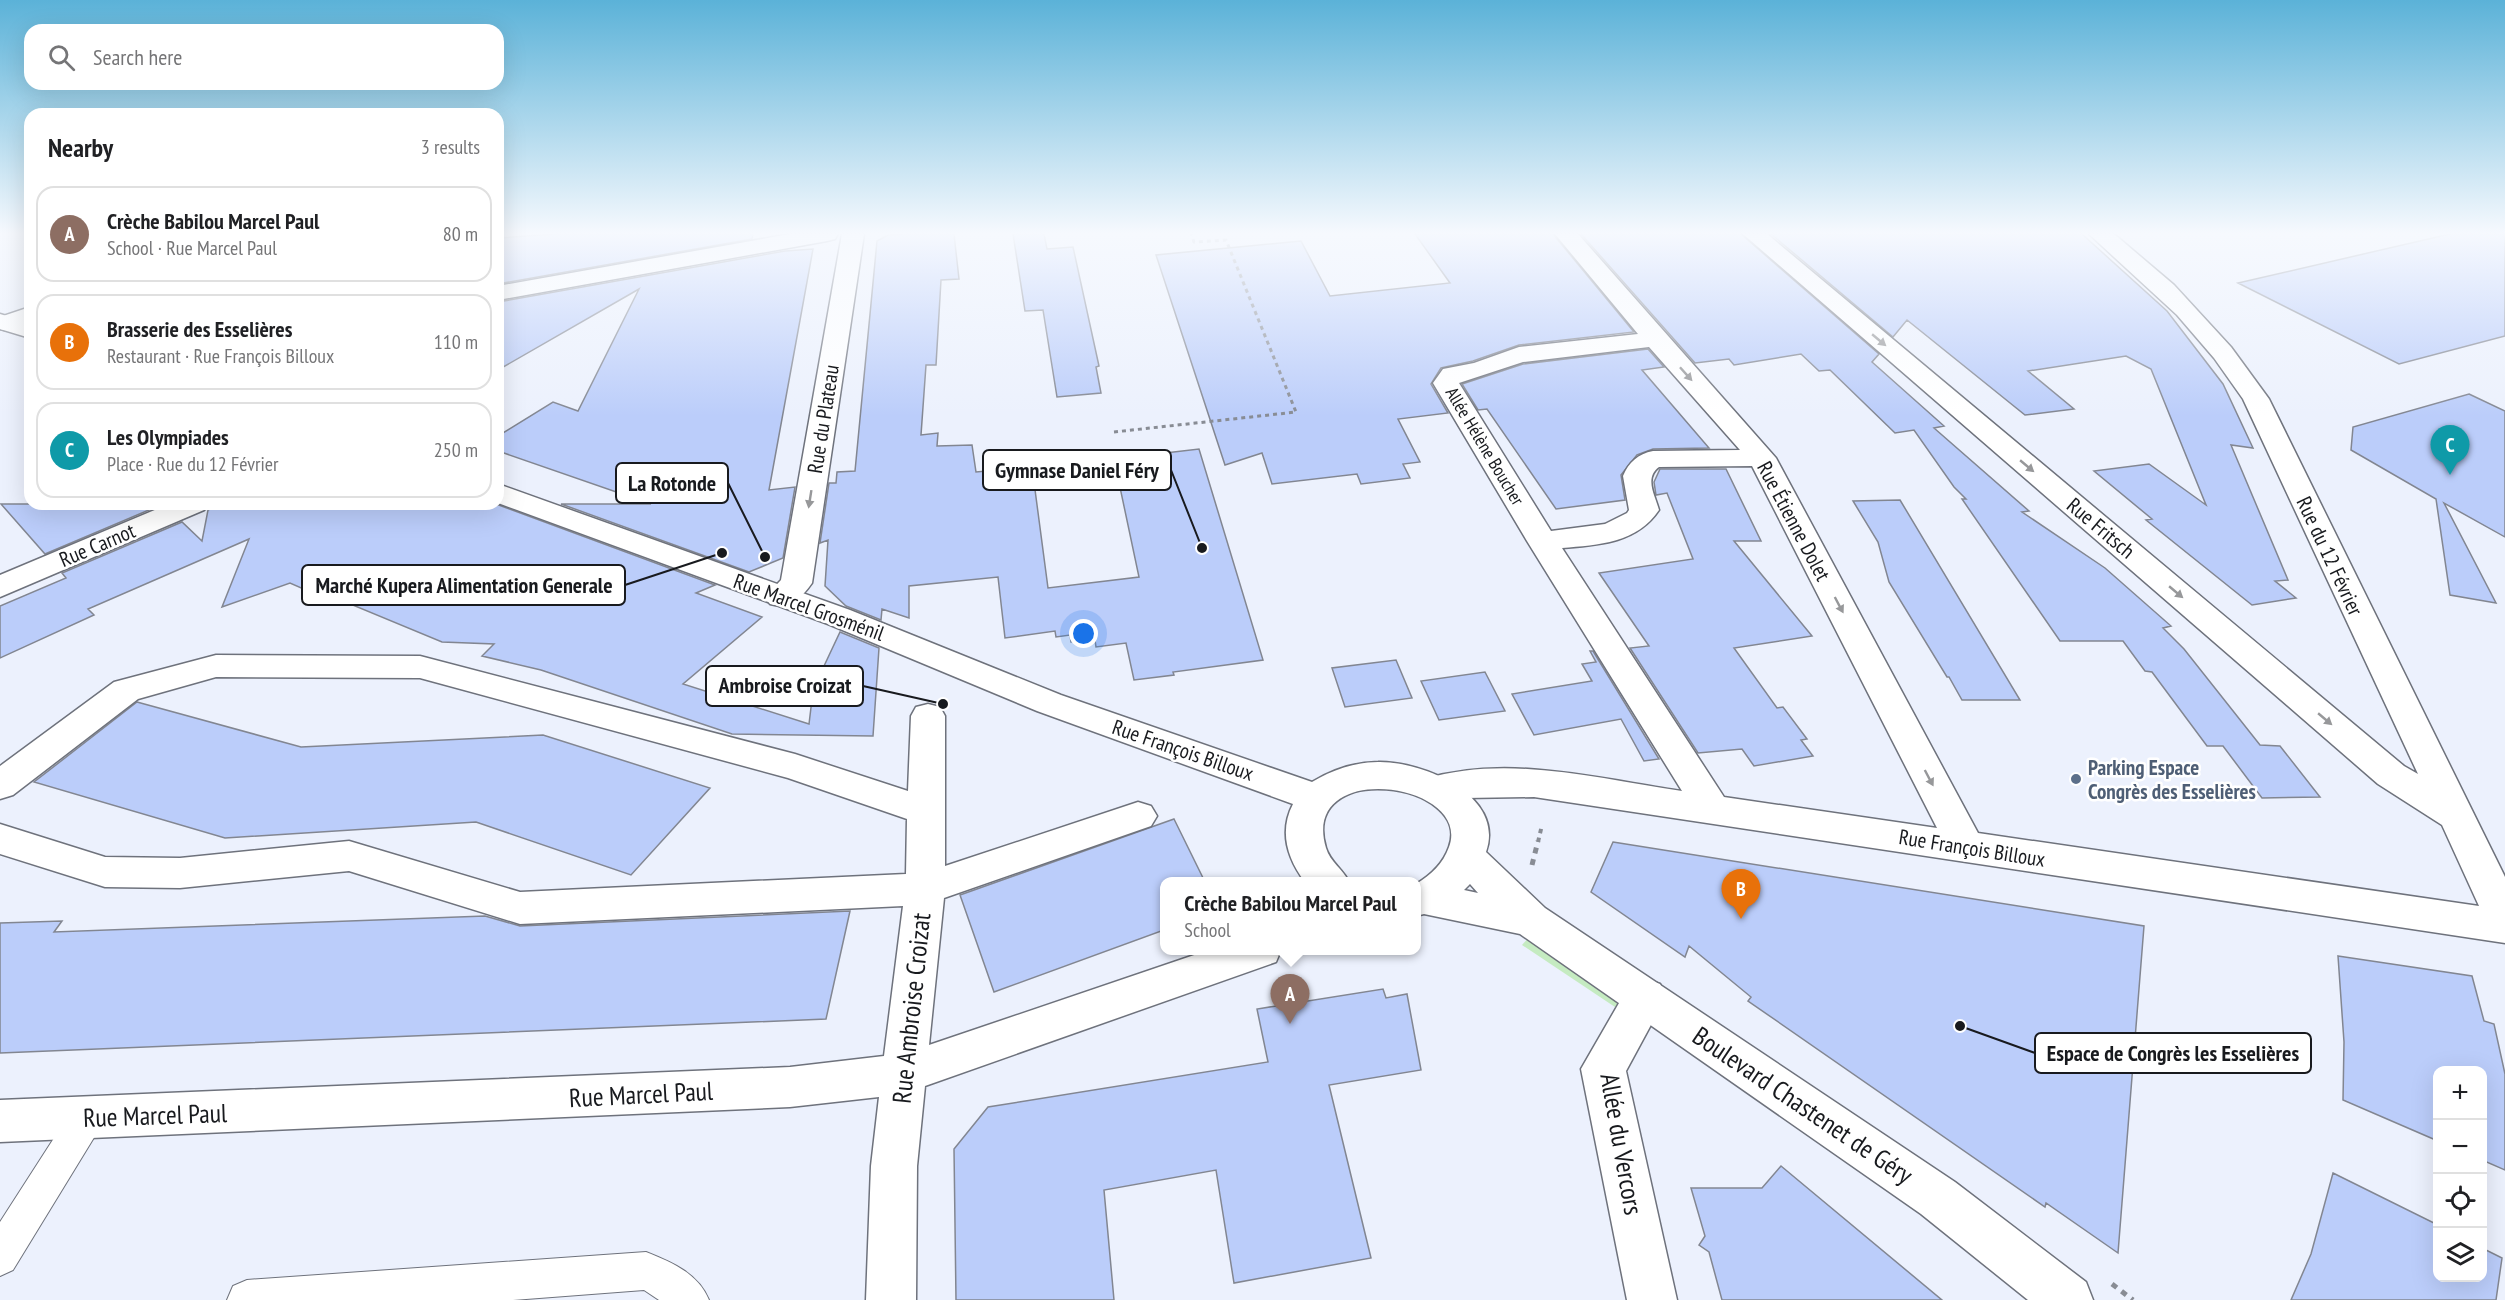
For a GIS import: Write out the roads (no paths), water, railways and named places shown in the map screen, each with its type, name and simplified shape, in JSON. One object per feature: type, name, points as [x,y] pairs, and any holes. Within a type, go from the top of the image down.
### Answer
[{"type":"street","name":"Rue du Plateau","points":[[781,597],[796,583],[843,295]]},
{"type":"street","name":"Rue Étienne Dolet","points":[[1617,295],[1762,458],[1966,847]]},
{"type":"street","name":"Rue Fritsch","points":[[1825,295],[2391,775],[2454,814]]},
{"type":"street","name":"Rue du 12 Février","points":[[2170,295],[2190,314],[2233,365],[2256,399],[2505,918]]},
{"type":"street","points":[[2,322],[24,316]]},
{"type":"street","points":[[2,322],[24,325]]},
{"type":"street","points":[[2,322],[24,329]]},
{"type":"street","name":"Allée Hélène Boucher","points":[[1655,339],[1520,355],[1479,370],[1452,374],[1448,378],[1446,388],[1712,808]]},
{"type":"street","points":[[1542,542],[1618,531],[1635,523],[1644,510],[1635,481],[1640,468],[1653,459],[1762,458]]},
{"type":"street","name":"Rue Marcel Grosménil","points":[[504,495],[927,651],[1049,703]]},
{"type":"street","name":"Rue Carnot","points":[[0,587],[180,510]]},
{"type":"street","points":[[0,785],[126,690],[216,666],[420,667],[795,767],[927,811]]},
{"type":"street","name":"Rue François Billoux","points":[[1049,703],[1317,798]]},
{"type":"street","name":"Rue Ambroise Croizat","points":[[891,1300],[894,1166],[925,889],[928,716]]},
{"type":"street","points":[[1325,877],[1314,867],[1307,853],[1303,834],[1306,815],[1317,798],[1336,784],[1359,775],[1387,773],[1413,778],[1438,789],[1455,804],[1467,823],[1470,843],[1467,857],[1454,877],[1421,898]]},
{"type":"street","name":"Rue François Billoux","points":[[1438,789],[1465,784],[1534,783],[2505,927]]},
{"type":"street","points":[[0,839],[105,872],[180,873],[349,856],[520,908],[925,889],[1138,816]]},
{"type":"street","name":"Boulevard Chastenet de Géry","points":[[1467,857],[1531,920],[1938,1198],[2068,1300]]},
{"type":"street","name":"Boulevard Chastenet de Géry","points":[[1421,899],[1531,920]]},
{"type":"street","name":"Rue Marcel Paul","points":[[0,1121],[790,1087],[903,1074],[1249,955]]},
{"type":"street","name":"Allée du Vercors","points":[[1645,997],[1603,1069],[1652,1300]]},
{"type":"lane","points":[[0,1257],[86,1119]]},
{"type":"lane","points":[[247,1300],[646,1271],[665,1280],[688,1300]]},
{"type":"place","name":"Les Olympiades","points":[[2450,475]]},
{"type":"place","name":"Gymnase Daniel Féry","points":[[1202,548]]},
{"type":"place","name":"Marché Kupera Alimentation Generale","points":[[722,553]]},
{"type":"place","name":"La Rotonde","points":[[765,557]]},
{"type":"place","name":"Ambroise Croizat","points":[[943,704]]},
{"type":"place","name":"Parking Espace Congrès des Esselières","points":[[2076,779]]},
{"type":"place","name":"Brasserie des Esselières","points":[[1741,919]]},
{"type":"place","name":"Crèche Babilou Marcel Paul","points":[[1290,1024]]},
{"type":"place","name":"Espace de Congrès les Esselières","points":[[1960,1026]]}]
